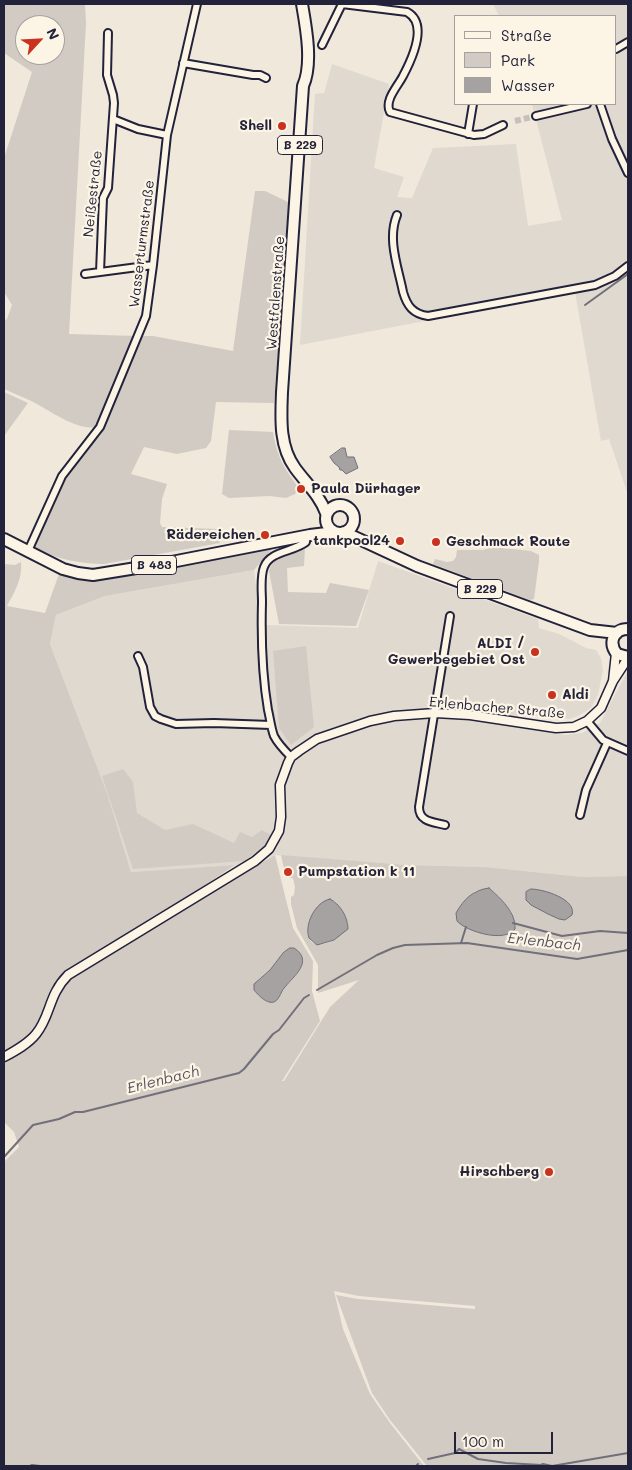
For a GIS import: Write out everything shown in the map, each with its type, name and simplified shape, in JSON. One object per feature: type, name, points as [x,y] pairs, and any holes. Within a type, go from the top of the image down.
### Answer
[{"type":"main road","name":"Westfalenstraße","points":[[296,4],[301,35],[300,72],[304,86]]},
{"type":"main road","name":"Westfalenstraße","points":[[302,4],[307,73],[304,86],[281,412],[283,440],[288,458],[314,492],[326,518]]},
{"type":"main road","name":"Westfalenstraße","points":[[314,492],[336,505]]},
{"type":"main road","points":[[336,505],[346,506],[353,516],[353,523],[350,528],[339,532],[329,528],[326,518],[330,508],[336,505]]},
{"type":"main road","name":"B 483","points":[[308,536],[321,529],[326,518]]},
{"type":"main road","name":"B 229","points":[[353,523],[368,543]]},
{"type":"main road","name":"B 483","points":[[4,539],[68,571],[93,575],[339,532]]},
{"type":"main road","name":"B 229","points":[[339,532],[368,543],[417,566],[590,630],[609,633],[624,629]]},
{"type":"main road","points":[[624,629],[613,638],[614,649],[621,657],[628,657]]},
{"type":"main road","name":"B 229","points":[[590,630],[614,649]]},
{"type":"street","name":"Wasserturmstraße","points":[[28,551],[62,476],[96,433],[103,420],[146,316],[154,265],[166,135],[197,4]]},
{"type":"street","points":[[322,45],[342,4],[407,12],[416,19],[419,32],[408,66],[388,104],[390,112],[468,134],[484,134],[503,125]]},
{"type":"street","name":"Neißestraße","points":[[100,272],[103,198],[108,188],[113,119],[113,95],[107,75],[108,33]]},
{"type":"street","points":[[617,48],[628,42]]},
{"type":"street","points":[[183,63],[260,75],[266,78]]},
{"type":"street","points":[[468,134],[473,105]]},
{"type":"street","points":[[536,116],[583,105]]},
{"type":"street","points":[[600,105],[612,139],[628,173]]},
{"type":"street","points":[[113,119],[138,129],[166,135]]},
{"type":"street","points":[[397,215],[393,233],[405,301],[412,310],[420,315],[428,316],[595,285],[615,276],[628,266]]},
{"type":"street","points":[[85,274],[154,265]]},
{"type":"street","points":[[4,1057],[37,1034],[57,988],[68,976],[211,886],[260,858],[276,838],[281,817],[281,778],[291,757],[279,744],[271,725],[263,669],[263,571],[264,566],[273,557],[302,545],[306,542],[308,536]]},
{"type":"street","points":[[445,825],[427,821],[420,816],[419,812],[450,616]]},
{"type":"street","points":[[613,681],[614,649]]},
{"type":"street","points":[[138,656],[143,667],[150,707],[160,719],[176,724],[271,725]]},
{"type":"street","points":[[628,657],[613,681],[603,705],[587,721],[599,737],[607,743],[628,750]]},
{"type":"street","name":"Erlenbacher Straße","points":[[291,757],[317,740],[354,726],[394,716],[434,713],[470,715],[556,728],[574,727],[587,721]]},
{"type":"street","points":[[580,815],[586,790],[607,743]]},
{"type":"shaded area","points":[[493,4],[628,4],[628,495],[609,439],[601,441],[575,292],[300,345],[315,94],[324,93],[332,64],[389,84],[374,168],[404,177],[397,197],[412,198],[433,148],[516,144],[528,226],[562,220],[532,105],[617,105],[617,15],[498,15]]},
{"type":"shaded area","points":[[378,561],[538,619],[539,628],[559,634],[586,648],[596,650],[601,658],[603,670],[598,695],[591,708],[570,719],[521,714],[520,727],[564,735],[582,733],[600,723],[628,670],[628,876],[582,877],[486,867],[407,865],[275,855],[255,864],[131,872],[107,793],[50,644],[56,615],[105,596],[254,570],[259,612],[267,625],[358,628]]},
{"type":"green space","points":[[4,4],[85,4],[86,23],[69,334],[135,336],[98,426],[82,426],[72,423],[4,389],[4,321],[7,319],[12,305],[4,292],[4,158],[32,72],[22,65],[65,65],[65,15],[15,15],[15,60],[4,53]]},
{"type":"green space","points":[[255,191],[265,191],[290,203],[274,403],[216,402],[211,441],[206,448],[177,454],[144,447],[131,474],[167,484],[162,499],[160,523],[162,527],[218,529],[220,543],[104,564],[69,560],[35,548],[40,529],[73,464],[80,454],[100,436],[141,336],[153,336],[233,351]]},
{"type":"green space","points":[[4,392],[28,403],[4,436]]},
{"type":"green space","points":[[229,430],[273,432],[282,462],[299,488],[295,494],[286,498],[270,496],[229,498],[222,494]]},
{"type":"green space","points":[[274,547],[254,570],[105,596],[56,615],[50,644],[107,793],[131,872],[235,865],[57,983],[33,1033],[22,1043],[4,1052],[4,564],[15,565],[21,562],[19,580],[7,606],[45,613],[59,574],[76,579],[99,580]]},
{"type":"green space","points":[[493,547],[531,551],[539,555],[534,599],[530,600],[433,564],[435,559],[447,562],[453,561],[457,550],[483,550]]},
{"type":"green space","points":[[305,548],[304,566],[287,568],[288,592],[326,593],[330,583],[369,590],[356,626],[279,624],[269,571],[279,558]]},
{"type":"green space","points":[[306,646],[314,727],[291,745],[279,728],[273,651]]},
{"type":"green space","points":[[123,769],[133,782],[137,813],[165,830],[193,824],[234,843],[240,832],[252,837],[262,830],[271,835],[265,845],[244,861],[133,869],[102,776]]},
{"type":"green space","points":[[275,855],[293,928],[313,961],[312,991],[320,1021],[282,1081],[284,1081],[330,1007],[359,980],[318,993],[318,965],[297,928],[291,904],[291,897],[294,895],[295,887],[293,878],[286,878],[281,855],[407,865],[486,867],[582,877],[628,876],[628,1466],[427,1466],[390,1420],[372,1393],[336,1295],[358,1299],[475,1309],[475,1306],[359,1296],[334,1291],[343,1329],[370,1394],[424,1466],[4,1466],[4,1162],[19,1147],[14,1132],[4,1122],[4,1061],[28,1047],[37,1039],[63,986],[71,978],[213,890]],"holes":[[[489,888],[512,913],[511,934],[498,936],[475,931],[460,906],[475,891]],[[335,901],[348,923],[332,941],[316,944],[309,938],[308,924],[314,915]],[[298,951],[302,964],[296,976],[279,998],[266,1001],[254,990],[259,979],[270,970],[283,953]]]},
{"type":"water","points":[[342,448],[345,448],[347,457],[354,457],[358,468],[346,474],[340,470],[330,457]]},
{"type":"water","points":[[489,888],[507,906],[513,917],[515,929],[510,933],[495,936],[477,932],[457,921],[456,913],[462,903],[474,893]]},
{"type":"water","points":[[531,889],[558,896],[569,904],[572,909],[572,915],[565,920],[559,919],[531,905],[526,900],[526,892]]},
{"type":"water","points":[[330,899],[343,911],[348,929],[334,940],[317,945],[309,938],[309,921],[315,909]]},
{"type":"water","points":[[290,948],[294,948],[300,953],[302,963],[300,968],[276,1001],[266,1001],[254,990],[254,984]]},
{"type":"waterway","points":[[585,305],[628,274]]},
{"type":"waterway","points":[[513,923],[562,936],[600,931],[628,933]]},
{"type":"waterway","points":[[461,943],[466,927]]},
{"type":"waterway","name":"Erlenbach","points":[[317,990],[377,955],[405,945],[467,943],[577,959],[628,950]]},
{"type":"waterway","name":"Erlenbach","points":[[4,1157],[33,1125],[59,1119],[75,1112],[83,1112],[239,1073],[273,1034],[279,1030],[304,998],[309,995]]},
{"type":"waterway","points":[[428,1459],[455,1453],[459,1449],[478,1459],[552,1466]]},
{"type":"waterway","points":[[552,1466],[628,1453]]},
{"type":"waterway","points":[[30,1466],[40,1466]]},
{"type":"tunnel","points":[[515,121],[536,116]]},
{"type":"place","name":"Shell","points":[[282,126]]},
{"type":"place","name":"Paula Dürhager","points":[[301,489]]},
{"type":"place","name":"Rädereichen","points":[[265,535]]},
{"type":"place","name":"tankpool24","points":[[400,541]]},
{"type":"place","name":"Geschmack Route","points":[[436,542]]},
{"type":"place","name":"ALDI / Gewerbegebiet Ost","points":[[535,652]]},
{"type":"place","name":"Aldi","points":[[552,695]]},
{"type":"place","name":"Pumpstation k 11","points":[[288,872]]},
{"type":"place","name":"Hirschberg","points":[[549,1172]]}]
